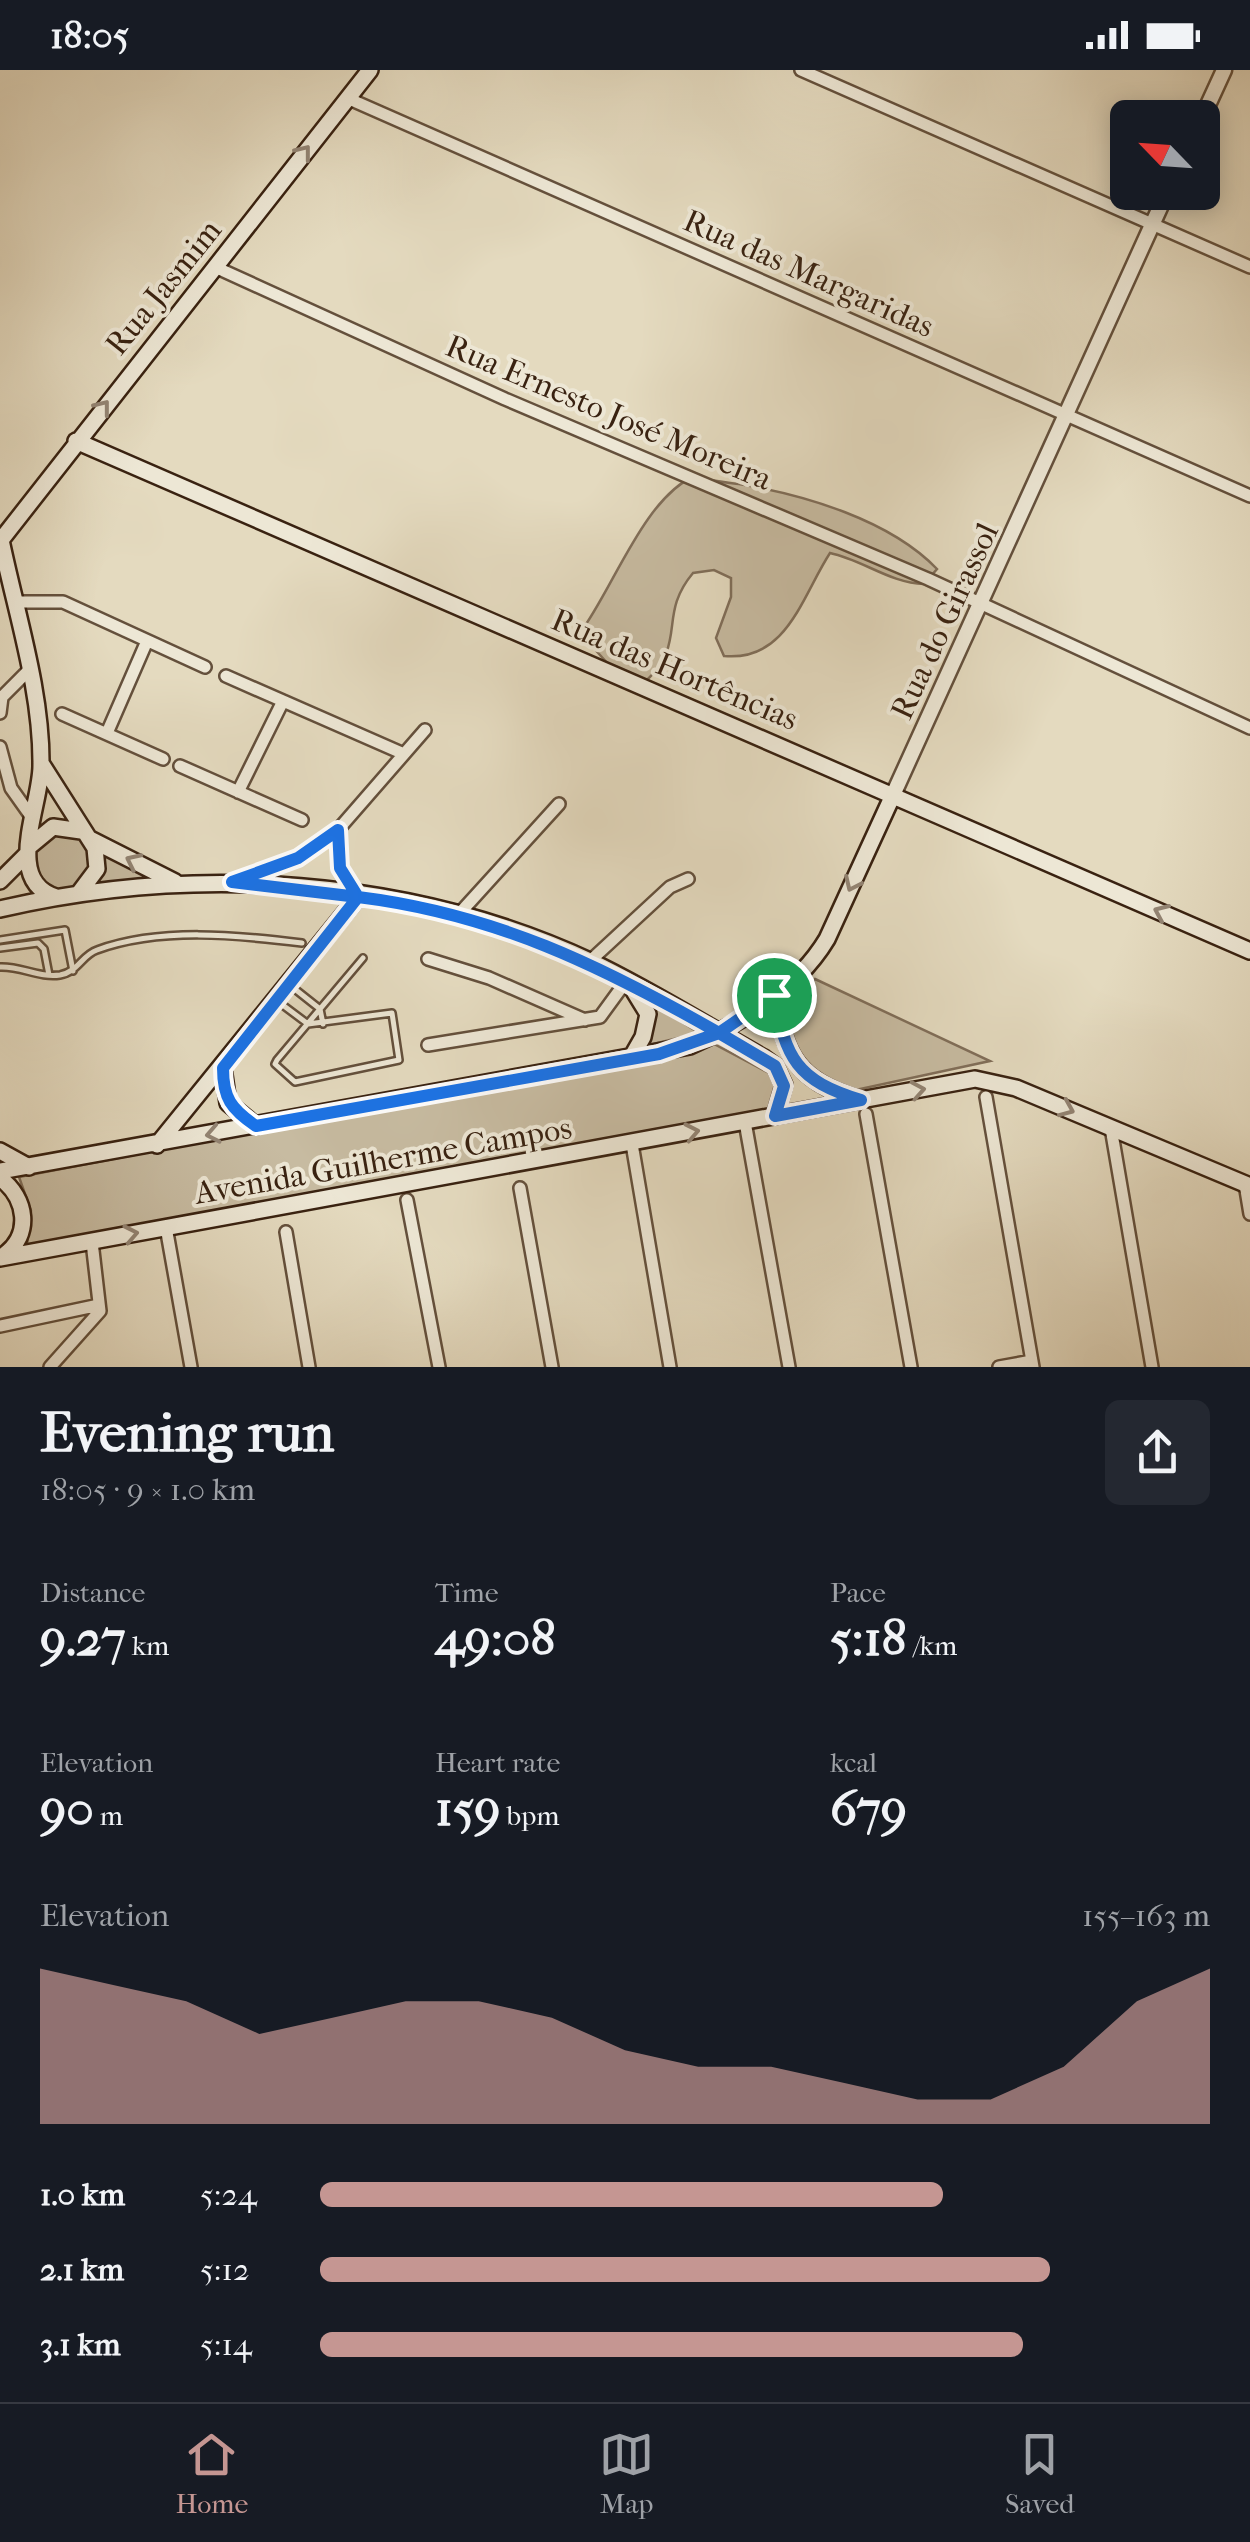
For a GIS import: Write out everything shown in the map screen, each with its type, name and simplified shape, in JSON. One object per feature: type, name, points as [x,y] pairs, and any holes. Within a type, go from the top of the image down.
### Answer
[{"type":"main road","name":"Rua Jasmim","points":[[1,540],[370,70]]},
{"type":"main road","name":"Rua das Hortências","points":[[76,440],[1250,951]]},
{"type":"main road","points":[[1,540],[29,670],[42,764],[29,850],[33,882],[56,897]]},
{"type":"main road","points":[[42,764],[86,835],[97,869],[79,893]]},
{"type":"main road","name":"Rua do Girassol","points":[[719,1033],[774,995],[827,939],[893,795]]},
{"type":"main road","points":[[0,881],[52,827],[86,835],[176,882]]},
{"type":"main road","points":[[0,909],[79,893],[176,882],[232,882],[459,914],[590,961],[775,1066],[784,1086],[775,1116]]},
{"type":"main road","points":[[157,1146],[358,897]]},
{"type":"main road","points":[[627,980],[648,1014],[648,1025],[631,1058]]},
{"type":"main road","points":[[774,995],[782,1034],[794,1064],[818,1083],[864,1107]]},
{"type":"main road","name":"Avenida Guilherme Campos","points":[[8,1165],[157,1146],[631,1058],[690,1046],[719,1033]]},
{"type":"main road","points":[[223,1068],[228,1103],[256,1126]]},
{"type":"main road","name":"Avenida Guilherme Campos","points":[[0,1258],[775,1116],[864,1107],[975,1080],[1016,1088],[1112,1128]]},
{"type":"main road","points":[[1112,1128],[1248,1185]]},
{"type":"main road","points":[[0,1258],[15,1247],[22,1234],[20,1203],[8,1165]]},
{"type":"street","points":[[801,70],[1250,267]]},
{"type":"street","points":[[1210,100],[1224,70]]},
{"type":"street","name":"Rua das Margaridas","points":[[348,98],[1250,496]]},
{"type":"street","name":"Rua do Girassol","points":[[893,795],[1159,210]]},
{"type":"street","name":"Rua Ernesto José Moreira","points":[[215,267],[1250,728]]},
{"type":"street","points":[[14,602],[63,602],[205,667]]},
{"type":"street","points":[[107,733],[148,641]]},
{"type":"street","points":[[0,714],[2,697],[29,670]]},
{"type":"street","points":[[226,676],[404,754]]},
{"type":"street","points":[[238,792],[283,701]]},
{"type":"street","points":[[62,714],[163,759]]},
{"type":"street","points":[[232,882],[298,858],[338,830],[424,730]]},
{"type":"street","points":[[0,747],[11,788],[34,820]]},
{"type":"street","points":[[180,766],[302,820]]},
{"type":"street","points":[[459,914],[560,804]]},
{"type":"street","points":[[338,830],[340,868],[358,897]]},
{"type":"street","points":[[590,961],[674,884],[688,879]]},
{"type":"street","points":[[428,959],[489,978],[585,1020]]},
{"type":"street","points":[[428,1045],[600,1018],[627,980]]},
{"type":"street","points":[[986,1097],[1032,1364],[999,1367]]},
{"type":"street","points":[[864,1107],[912,1367]]},
{"type":"street","points":[[745,1122],[789,1367]]},
{"type":"street","points":[[1112,1128],[1152,1367]]},
{"type":"street","points":[[632,1144],[670,1367]]},
{"type":"street","points":[[1248,1185],[1250,1214]]},
{"type":"street","points":[[520,1188],[552,1367]]},
{"type":"street","points":[[407,1200],[439,1367]]},
{"type":"street","points":[[166,1227],[192,1367]]},
{"type":"street","points":[[286,1232],[308,1367]]},
{"type":"street","points":[[50,1367],[100,1311],[92,1242]]},
{"type":"street","points":[[0,1326],[99,1305]]},
{"type":"lane","points":[[49,975],[44,950],[38,942],[3,948],[2,940],[65,930],[72,970]]},
{"type":"lane","points":[[0,967],[22,966],[49,975],[72,970],[93,950],[154,938],[233,935],[302,944]]},
{"type":"lane","points":[[276,1000],[308,1024],[392,1012],[401,1059],[295,1082],[276,1064],[308,1024],[363,958]]},
{"type":"lane","points":[[289,984],[320,1010],[324,1024]]},
{"type":"shaded area","points":[[694,476],[791,495],[845,512],[896,537],[937,569],[924,584],[912,583],[830,553],[801,606],[778,637],[745,655],[724,656],[716,638],[731,597],[731,578],[714,570],[693,573],[676,602],[666,653],[646,681],[610,666],[580,633],[644,524],[659,504]]},
{"type":"shaded area","points":[[56,831],[85,839],[94,858],[83,885],[64,892],[38,881],[33,851]]},
{"type":"shaded area","points":[[97,846],[162,880],[91,887]]},
{"type":"shaded area","points":[[815,979],[990,1061],[851,1091],[832,1083],[803,1059],[794,1045],[791,1029],[792,1013],[800,996]]},
{"type":"shaded area","points":[[654,1004],[699,1033],[649,1045]]},
{"type":"shaded area","points":[[714,1044],[773,1075],[781,1091],[777,1103],[767,1109],[27,1245],[31,1211],[19,1177]]},
{"type":"route","points":[[774,995],[719,1033],[590,961],[459,914],[358,897],[340,868],[338,830],[298,858],[232,882],[296,886],[358,897],[223,1068],[223,1088],[228,1103],[256,1126],[659,1054],[719,1033],[775,1066],[784,1086],[784,1097],[775,1116],[861,1100],[818,1083],[794,1064],[782,1034],[774,995]]}]
